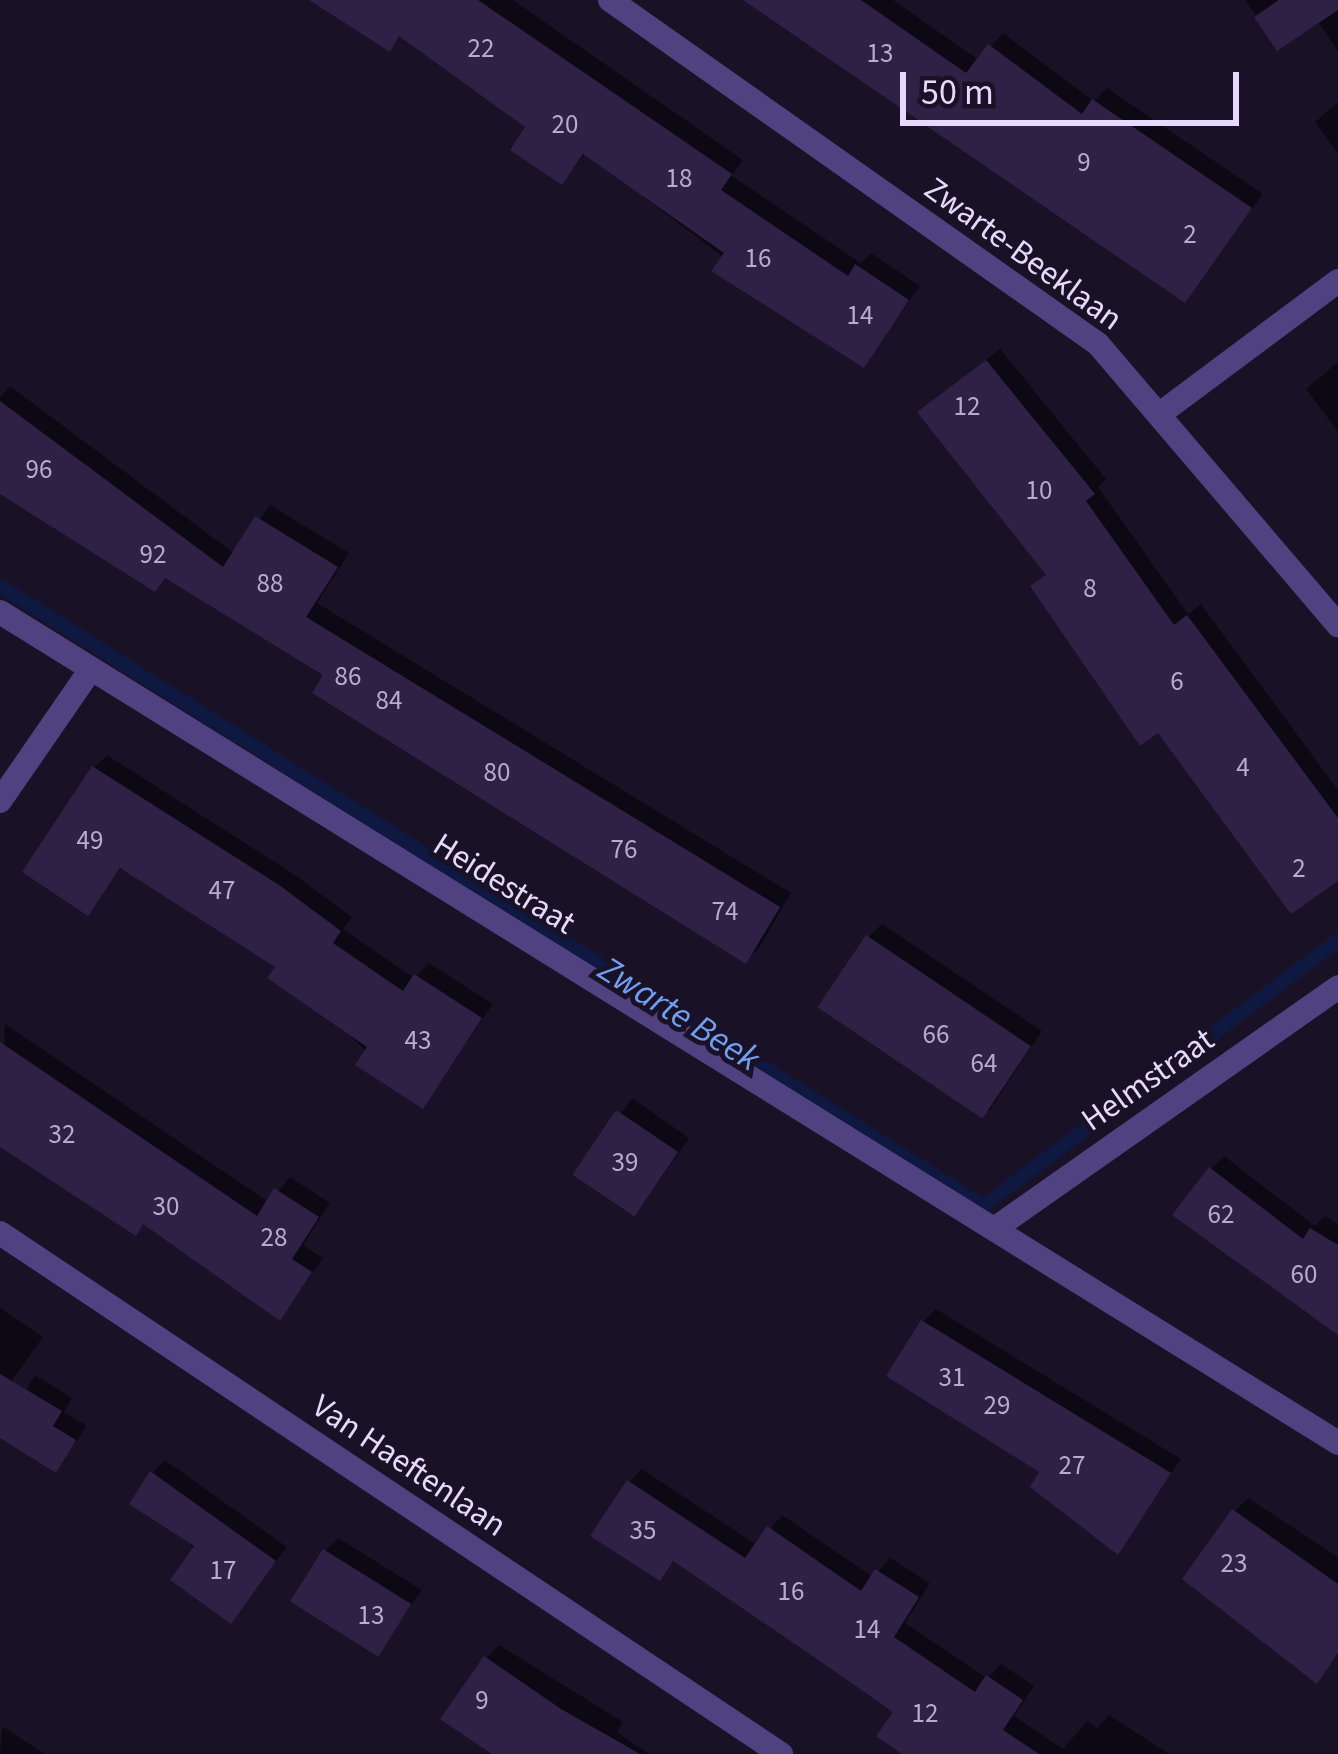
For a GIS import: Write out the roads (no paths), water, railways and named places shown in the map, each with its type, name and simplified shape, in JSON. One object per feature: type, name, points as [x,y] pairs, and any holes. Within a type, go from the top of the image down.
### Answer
[{"type":"street","name":"Zwarte-Beeklaan","points":[[610,0],[1098,344],[1338,625]]},
{"type":"street","points":[[1160,412],[1338,281]]},
{"type":"street","name":"Heidestraat","points":[[0,612],[1338,1443]]},
{"type":"street","points":[[0,801],[92,669]]},
{"type":"street","name":"Helmstraat","points":[[997,1227],[1338,987]]},
{"type":"street","name":"Van Haeftenlaan","points":[[0,1234],[781,1754]]},
{"type":"waterway","name":"Zwarte Beek","points":[[0,586],[983,1206],[1338,940]]}]
